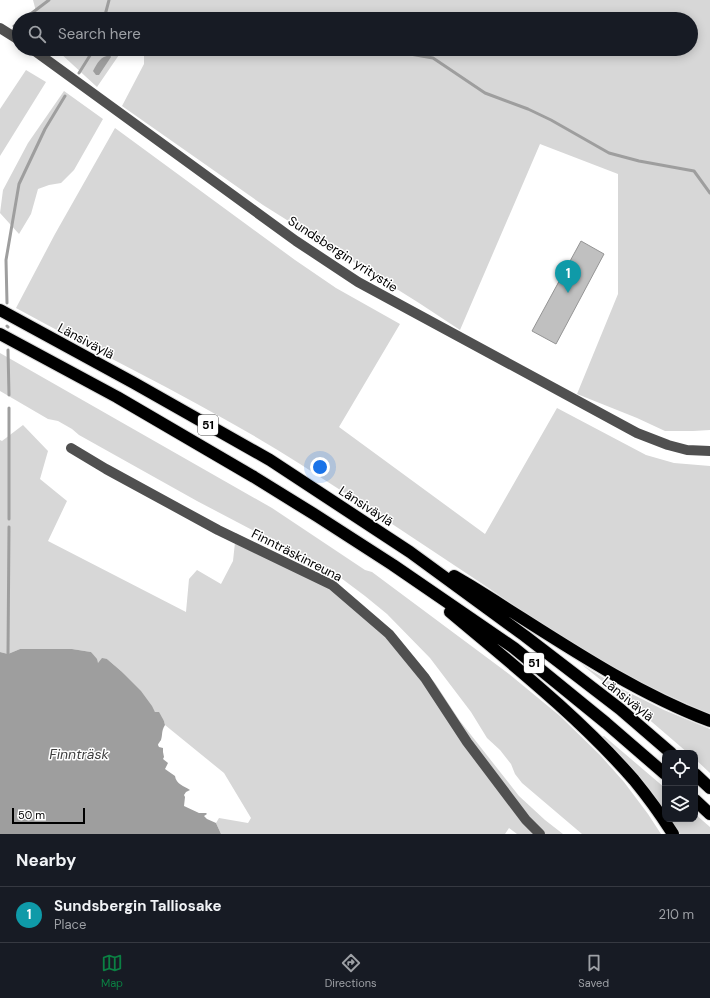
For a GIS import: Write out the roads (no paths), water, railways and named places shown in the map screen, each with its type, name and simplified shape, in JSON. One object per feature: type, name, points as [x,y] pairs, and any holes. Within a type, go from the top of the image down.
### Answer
[{"type":"highway","name":"Länsiväylä","points":[[0,310],[134,383],[270,460],[410,552],[525,636],[620,709],[667,750]]},
{"type":"highway","name":"51","points":[[0,334],[117,397],[254,477],[393,565],[514,648],[606,722],[662,771]]},
{"type":"highway","points":[[410,552],[471,586],[609,673],[689,712],[710,720]]},
{"type":"highway","points":[[393,565],[510,662],[582,725],[634,780],[673,834]]},
{"type":"highway","points":[[698,777],[710,788]]},
{"type":"highway","points":[[698,803],[710,814]]},
{"type":"street","points":[[0,28],[12,36]]},
{"type":"street","name":"Sundsbergin yritystie","points":[[42,56],[296,241],[358,282],[637,433],[668,445],[687,450],[710,450]]},
{"type":"street","name":"Finnträskinreuna","points":[[71,448],[106,469],[218,530],[332,585],[389,634],[425,678],[467,742],[526,820],[540,834]]},
{"type":"water","points":[[104,57],[111,57],[99,75],[96,75],[93,71]]},
{"type":"water","name":"Finnträsk","points":[[20,649],[72,649],[91,652],[97,659],[98,663],[102,658],[107,659],[121,671],[141,691],[155,712],[159,712],[164,721],[165,725],[158,745],[159,747],[163,748],[163,759],[168,763],[165,769],[175,776],[179,783],[190,790],[184,795],[184,806],[199,813],[206,813],[207,814],[204,816],[216,823],[221,834],[0,834],[0,652],[8,654]]},
{"type":"waterway","points":[[33,12],[49,0]]},
{"type":"waterway","points":[[106,12],[109,0]]},
{"type":"waterway","points":[[79,73],[90,56]]},
{"type":"waterway","points":[[421,56],[433,58],[485,93],[528,109],[551,120],[609,153],[639,161],[694,171],[710,193]]},
{"type":"waterway","points":[[7,303],[6,260],[19,184],[45,129],[65,96]]},
{"type":"waterway","points":[[8,350],[9,395]]},
{"type":"waterway","points":[[9,408],[9,519]]},
{"type":"waterway","points":[[8,654],[9,527]]},
{"type":"place","name":"Sundsbergin Talliosake","points":[[568,293]]}]
